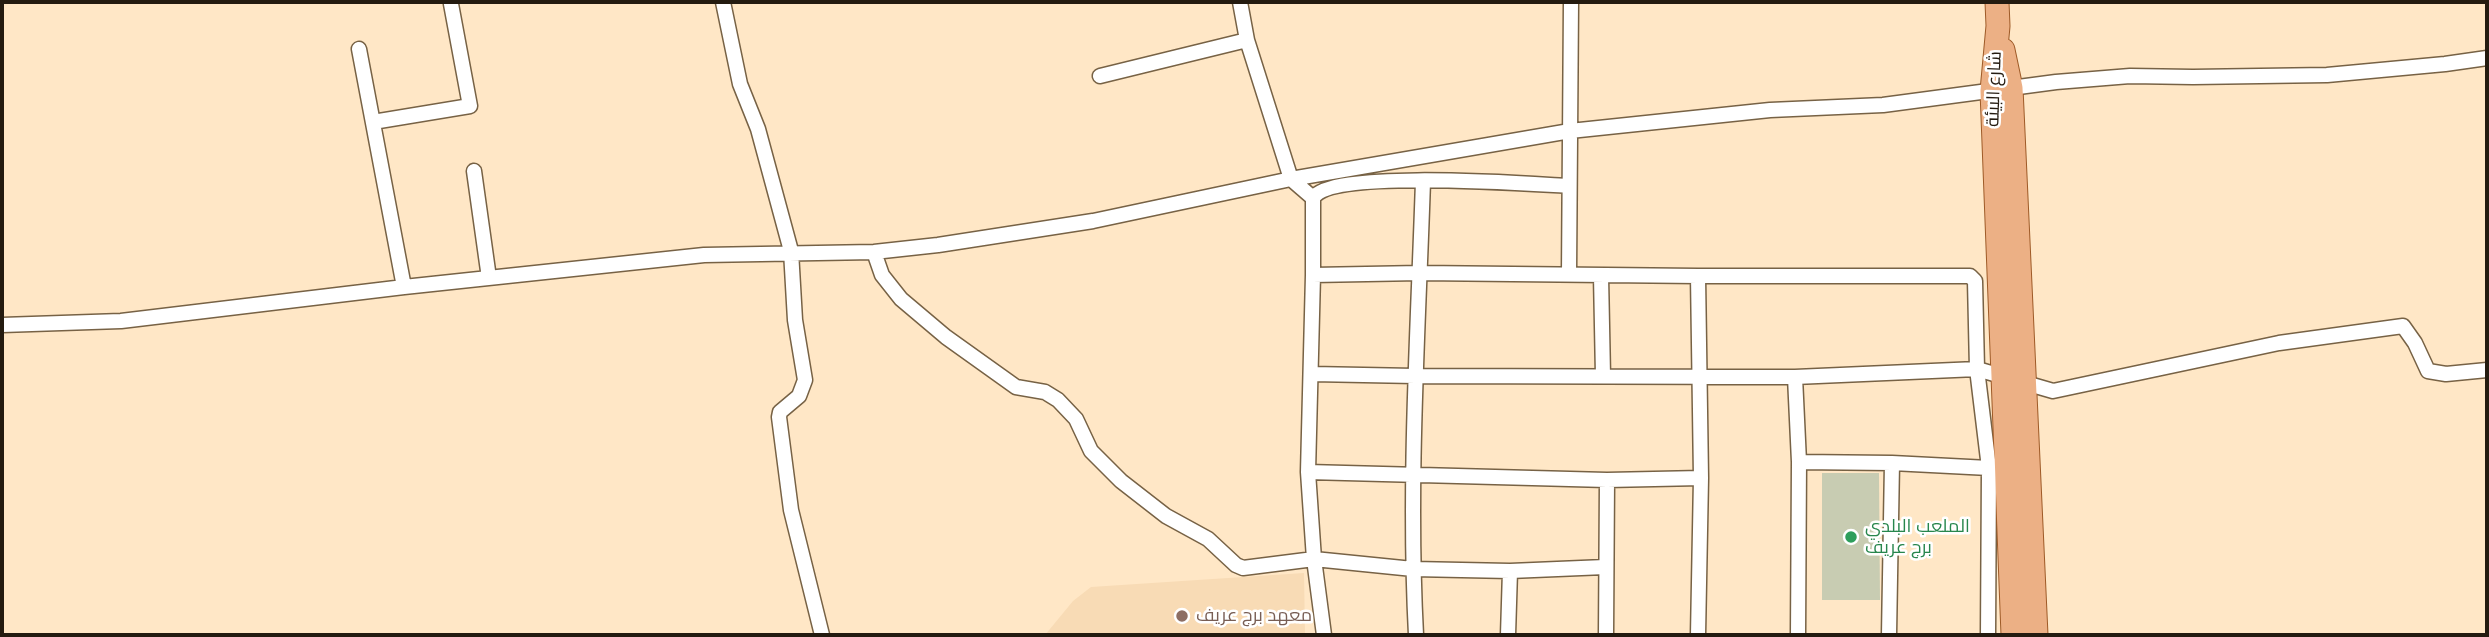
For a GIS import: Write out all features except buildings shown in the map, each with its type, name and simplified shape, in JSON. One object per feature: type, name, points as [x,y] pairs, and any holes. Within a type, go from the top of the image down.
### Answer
[{"type":"main road","name":"شارع البيئة","points":[[1997,2],[2014,380],[2036,635]]},
{"type":"main road","name":"شارع البيئة","points":[[2013,635],[2014,380]]},
{"type":"street","points":[[723,2],[740,84],[758,129],[792,251],[795,320],[805,380],[799,396],[780,412],[779,417],[791,510],[822,635]]},
{"type":"street","points":[[1240,2],[1247,40],[1291,179],[1313,198],[1314,275],[1308,472],[1314,559],[1324,635]]},
{"type":"street","points":[[1569,274],[1571,2]]},
{"type":"street","points":[[373,122],[470,106],[451,4]]},
{"type":"street","points":[[1100,76],[1247,40]]},
{"type":"street","points":[[359,49],[404,287]]},
{"type":"street","points":[[2,326],[121,321],[704,255],[792,251],[874,252],[938,245],[1094,221],[1291,179],[1570,131],[1770,110],[1883,106],[2130,76],[2327,75],[2487,58]]},
{"type":"street","points":[[474,172],[489,278]]},
{"type":"street","points":[[1313,198],[1322,190],[1344,184],[1423,181],[1569,186]]},
{"type":"street","points":[[1416,635],[1413,569],[1415,376],[1423,181]]},
{"type":"street","points":[[874,252],[881,275],[901,299],[946,337],[1016,387],[1045,392],[1058,400],[1076,419],[1084,440],[1107,468],[1166,516],[1208,539],[1236,565],[1243,568],[1314,559],[1413,569],[1510,571],[1605,567]]},
{"type":"street","points":[[1314,275],[1420,273],[1969,276],[1975,281],[1978,369],[1989,468],[1988,635]]},
{"type":"street","points":[[1601,276],[1603,376]]},
{"type":"street","points":[[1698,276],[1701,478],[1698,635]]},
{"type":"street","points":[[1312,374],[1795,377],[1978,369],[2053,391],[2279,343],[2403,326],[2415,343],[2428,371],[2446,374],[2487,370]]},
{"type":"street","points":[[1795,377],[1799,462],[1798,635]]},
{"type":"street","points":[[1799,462],[1989,468]]},
{"type":"street","points":[[1889,635],[1892,463]]},
{"type":"street","points":[[1308,472],[1607,480],[1701,478]]},
{"type":"street","points":[[1605,635],[1607,480]]},
{"type":"street","points":[[1508,635],[1510,571]]},
{"type":"shaded area","name":"معهد برج عريف","points":[[1304,573],[1305,635],[1045,635],[1073,601],[1091,587]]},
{"type":"green space","name":"الملعب البلدي برج عريف","points":[[1822,473],[1879,473],[1880,600],[1822,600]]},
{"type":"place","name":"الملعب البلدي برج عريف","points":[[1851,537]]},
{"type":"place","name":"معهد برج عريف","points":[[1182,616]]}]
